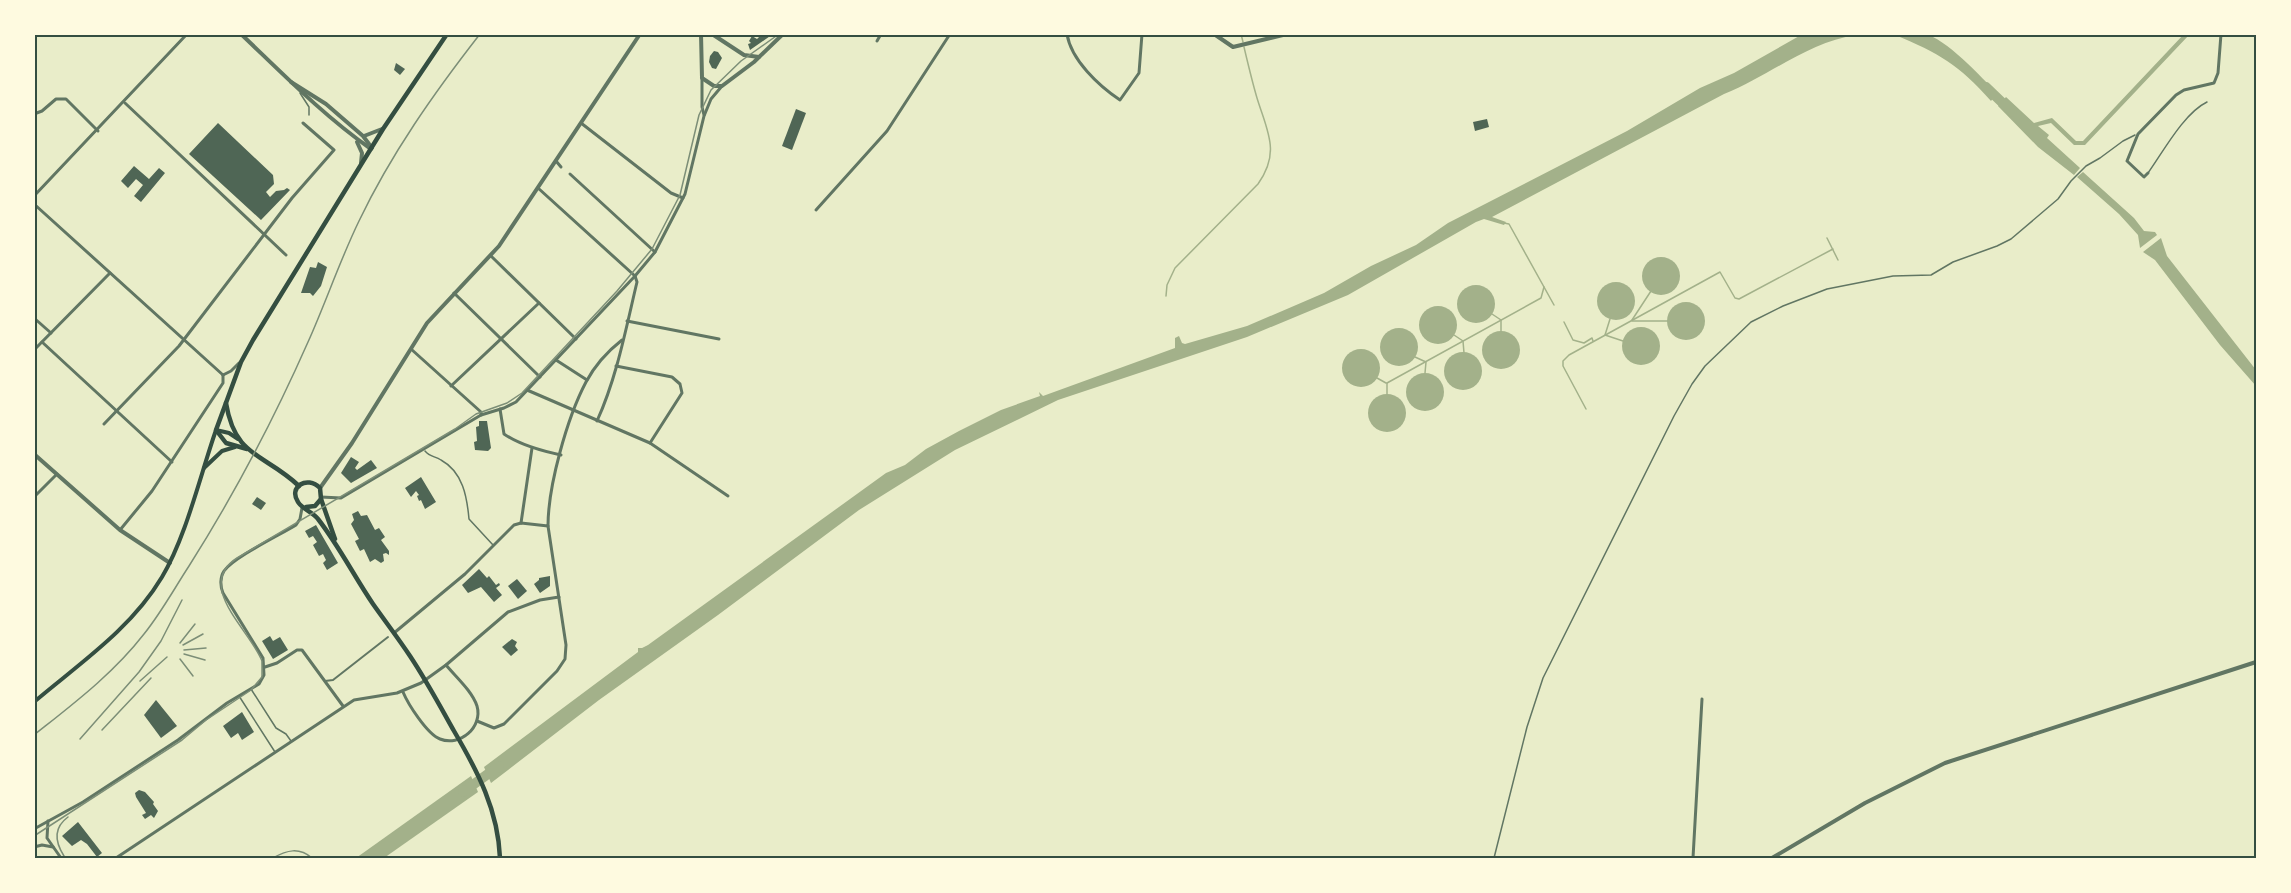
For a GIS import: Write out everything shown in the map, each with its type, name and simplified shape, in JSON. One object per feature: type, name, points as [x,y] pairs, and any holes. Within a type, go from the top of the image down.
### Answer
[{"type":"main road","points":[[34,702],[98,650],[136,612],[156,586],[170,563],[241,362],[383,129],[447,34]]},
{"type":"main road","points":[[226,401],[228,415],[238,439],[246,449],[279,469],[298,486]]},
{"type":"main road","points":[[216,430],[229,433],[238,439]]},
{"type":"main road","points":[[216,430],[226,443],[246,449]]},
{"type":"main road","points":[[201,471],[222,451],[235,447]]},
{"type":"main road","points":[[298,486],[309,482],[320,488],[335,542]]},
{"type":"main road","points":[[298,486],[296,498],[314,514],[335,542],[363,589],[425,681],[475,767],[488,794],[496,821],[500,858]]},
{"type":"main road","points":[[304,507],[315,506],[321,498]]},
{"type":"street","points":[[34,196],[125,103],[187,34]]},
{"type":"street","points":[[241,34],[300,92],[357,141],[371,149]]},
{"type":"street","points":[[320,488],[352,443],[427,323],[491,256],[640,34]]},
{"type":"street","points":[[701,34],[704,116]]},
{"type":"street","points":[[712,34],[744,56],[759,57]]},
{"type":"street","points":[[321,498],[340,498],[481,415],[516,402],[655,252],[683,198],[704,116],[711,99],[722,86],[746,69],[783,34]]},
{"type":"street","points":[[877,41],[881,34]]},
{"type":"street","points":[[816,210],[887,131],[950,34]]},
{"type":"street","points":[[1067,34],[1082,66],[1104,89],[1120,100],[1139,73],[1142,34]]},
{"type":"street","points":[[1214,34],[1229,45],[1237,46],[1287,34]]},
{"type":"street","points":[[2148,174],[2144,177],[2127,161],[2138,134],[2184,90],[2214,83],[2218,73],[2221,34]]},
{"type":"street","points":[[744,56],[746,69]]},
{"type":"street","points":[[702,78],[714,86],[722,86]]},
{"type":"street","points":[[288,80],[314,95],[363,136],[371,149]]},
{"type":"street","points":[[314,95],[319,107]]},
{"type":"street","points":[[34,114],[42,111],[56,99],[66,99],[98,131]]},
{"type":"street","points":[[125,103],[286,255]]},
{"type":"street","points":[[319,107],[332,110]]},
{"type":"street","points":[[104,424],[183,340],[292,198],[334,150],[303,123]]},
{"type":"street","points":[[581,123],[671,193],[683,198]]},
{"type":"street","points":[[363,136],[383,129]]},
{"type":"street","points":[[357,141],[362,153],[361,165]]},
{"type":"street","points":[[556,162],[561,167]]},
{"type":"street","points":[[570,174],[655,252]]},
{"type":"street","points":[[538,188],[635,276],[636,282],[608,398],[597,420]]},
{"type":"street","points":[[34,204],[223,375],[223,383],[172,462],[120,530]]},
{"type":"street","points":[[491,256],[576,339]]},
{"type":"street","points":[[34,350],[110,273]]},
{"type":"street","points":[[454,293],[540,377]]},
{"type":"street","points":[[451,386],[539,303]]},
{"type":"street","points":[[34,318],[51,333]]},
{"type":"street","points":[[627,321],[720,339]]},
{"type":"street","points":[[477,721],[494,728],[504,724],[549,681],[565,659],[567,649],[548,526],[552,490],[574,411],[587,380],[599,363],[622,340]]},
{"type":"street","points":[[42,342],[172,462]]},
{"type":"street","points":[[410,349],[481,412],[481,415]]},
{"type":"street","points":[[556,360],[587,380]]},
{"type":"street","points":[[223,375],[241,362]]},
{"type":"street","points":[[616,366],[672,377],[681,387],[682,393],[650,443]]},
{"type":"street","points":[[527,390],[650,443],[728,496]]},
{"type":"street","points":[[500,409],[504,434],[507,437],[532,448],[561,455]]},
{"type":"street","points":[[521,522],[532,448]]},
{"type":"street","points":[[34,454],[120,530],[170,563]]},
{"type":"street","points":[[34,496],[57,474]]},
{"type":"street","points":[[34,829],[83,802],[261,681],[265,667],[261,653],[222,591],[222,576],[230,564],[296,525],[304,507]]},
{"type":"street","points":[[394,633],[465,574],[514,525],[521,522],[548,526]]},
{"type":"street","points":[[116,858],[343,706],[354,700],[403,692],[425,681],[508,612],[540,600],[559,597]]},
{"type":"street","points":[[326,681],[333,680],[388,637]]},
{"type":"street","points":[[265,667],[272,666],[297,650],[302,650],[343,706]]},
{"type":"street","points":[[1772,858],[1865,803],[1945,763],[2256,662]]},
{"type":"street","points":[[403,692],[434,736],[444,740],[461,738],[470,732],[477,721],[478,712],[474,698],[446,665]]},
{"type":"street","points":[[1693,858],[1702,699]]},
{"type":"street","points":[[49,820],[46,836],[62,858]]},
{"type":"street","points":[[34,847],[46,845],[54,848]]},
{"type":"lane","points":[[300,92],[309,107],[309,116]]},
{"type":"lane","points":[[2148,174],[2190,115],[2199,105],[2207,102]]},
{"type":"lane","points":[[1494,858],[1527,728],[1543,678],[1674,416],[1692,384],[1706,366],[1751,322],[1805,296],[1893,276],[1931,275],[1953,262],[2011,239],[2058,199],[2086,166],[2122,141],[2138,134]]},
{"type":"lane","points":[[424,450],[430,456],[442,460],[459,478],[468,499],[469,519],[493,545]]},
{"type":"lane","points":[[251,689],[276,728],[286,734],[291,742]]},
{"type":"lane","points":[[238,695],[275,752]]},
{"type":"shaded area","points":[[1924,34],[1942,42],[1963,59],[1997,93],[1991,101],[1969,78],[1948,61],[1895,35]]},
{"type":"shaded area","points":[[2184,34],[2189,35],[2085,145],[2074,145],[2051,123],[2038,126],[2049,135],[2047,138],[2080,168],[2074,175],[2038,147],[1998,106],[2006,97],[2034,123],[2052,118],[2076,141],[2083,141]]},
{"type":"shaded area","points":[[1801,35],[1856,35],[1838,39],[1805,52],[1492,217],[1506,222],[1504,225],[1484,219],[1476,222],[1348,295],[1247,337],[1058,400],[955,450],[859,510],[599,700],[491,783],[484,767],[638,652],[638,648],[648,645],[886,473],[905,465],[926,449],[1001,410],[1040,396],[1039,392],[1043,396],[1175,348],[1175,338],[1179,336],[1185,344],[1247,326],[1324,293],[1371,266],[1416,245],[1448,223],[1627,131],[1700,88],[1734,73]]},
{"type":"shaded area","points":[[2083,172],[2134,218],[2144,231],[2155,232],[2157,235],[2140,248],[2138,235],[2119,214],[2077,177]]},
{"type":"shaded area","points":[[2161,238],[2167,256],[2256,370],[2256,386],[2220,345],[2155,260],[2143,252]]},
{"type":"shaded area","points":[[1661,257],[1674,263],[1680,276],[1674,289],[1661,295],[1648,289],[1642,276],[1648,263]]},
{"type":"shaded area","points":[[1616,282],[1629,288],[1635,301],[1629,314],[1616,320],[1603,314],[1597,301],[1603,288]]},
{"type":"shaded area","points":[[1476,285],[1489,291],[1495,304],[1489,317],[1476,323],[1463,317],[1457,304],[1463,291]]},
{"type":"shaded area","points":[[1686,302],[1699,308],[1705,321],[1699,334],[1686,340],[1673,334],[1667,321],[1673,308]]},
{"type":"shaded area","points":[[1438,306],[1451,312],[1457,325],[1451,338],[1438,344],[1425,338],[1419,325],[1425,312]]},
{"type":"shaded area","points":[[1641,327],[1654,333],[1660,346],[1654,359],[1641,365],[1628,359],[1622,346],[1628,333]]},
{"type":"shaded area","points":[[1399,328],[1412,334],[1418,347],[1412,360],[1399,366],[1386,360],[1380,347],[1386,334]]},
{"type":"shaded area","points":[[1501,331],[1514,337],[1520,350],[1514,363],[1501,369],[1488,363],[1482,350],[1488,337]]},
{"type":"shaded area","points":[[1361,349],[1374,355],[1380,368],[1374,381],[1361,387],[1348,381],[1342,368],[1348,355]]},
{"type":"shaded area","points":[[1463,352],[1476,358],[1482,371],[1476,384],[1463,390],[1450,384],[1444,371],[1450,358]]},
{"type":"shaded area","points":[[1425,373],[1438,379],[1444,392],[1438,405],[1425,411],[1412,405],[1406,392],[1412,379]]},
{"type":"shaded area","points":[[1387,394],[1400,400],[1406,413],[1400,426],[1387,432],[1374,426],[1368,413],[1374,400]]},
{"type":"shaded area","points":[[471,776],[478,792],[384,858],[356,858]]},
{"type":"building","points":[[762,34],[773,34],[750,50],[748,44],[751,43],[749,41],[752,36],[757,39]]},
{"type":"building","points":[[714,51],[718,52],[722,58],[716,69],[712,68],[709,62]]},
{"type":"building","points":[[396,63],[405,69],[400,75],[394,70]]},
{"type":"building","points":[[796,109],[806,113],[792,150],[782,146]]},
{"type":"building","points":[[1487,119],[1489,127],[1475,131],[1473,122]]},
{"type":"building","points":[[218,123],[273,175],[274,184],[266,192],[270,197],[276,191],[287,188],[290,190],[261,220],[189,154]]},
{"type":"building","points":[[134,166],[149,179],[159,168],[165,173],[141,202],[134,196],[143,185],[136,179],[128,188],[121,181]]},
{"type":"building","points":[[318,262],[327,267],[321,286],[313,296],[310,293],[301,293],[310,267],[316,268]]},
{"type":"building","points":[[479,421],[487,421],[491,448],[488,451],[475,450],[476,427],[479,426]]},
{"type":"building","points":[[351,457],[359,462],[355,468],[357,470],[371,460],[377,468],[351,483],[341,473]]},
{"type":"building","points":[[421,477],[436,502],[425,509],[416,491],[411,497],[405,488]]},
{"type":"building","points":[[257,497],[266,503],[261,510],[252,504]]},
{"type":"building","points":[[358,511],[361,516],[367,515],[375,530],[379,528],[385,537],[381,540],[389,551],[389,555],[383,554],[384,561],[381,563],[375,559],[370,562],[364,549],[360,551],[355,541],[359,539],[351,524],[354,520],[352,514]]},
{"type":"building","points":[[316,525],[338,563],[327,570],[323,563],[326,560],[323,554],[319,556],[313,545],[317,542],[313,536],[309,538],[305,531]]},
{"type":"building","points":[[479,569],[496,585],[499,583],[500,585],[496,588],[502,595],[494,602],[481,587],[468,593],[462,585]]},
{"type":"building","points":[[550,576],[550,586],[540,593],[534,584],[539,578]]},
{"type":"building","points":[[517,579],[527,591],[518,599],[508,586]]},
{"type":"building","points":[[270,636],[273,641],[280,637],[288,650],[273,659],[262,641]]},
{"type":"building","points":[[512,639],[517,642],[515,646],[518,650],[511,656],[502,647]]},
{"type":"building","points":[[156,700],[177,726],[161,738],[144,715]]},
{"type":"building","points":[[242,712],[254,732],[242,740],[238,733],[231,738],[223,726]]},
{"type":"building","points":[[139,790],[145,792],[154,802],[158,811],[154,818],[151,815],[145,819],[142,815],[146,813],[135,793]]},
{"type":"building","points":[[78,822],[102,853],[97,857],[81,840],[72,846],[62,836]]},
{"type":"waterway","points":[[1241,34],[1243,42]]},
{"type":"waterway","points":[[1166,296],[1167,285],[1175,268],[1258,184],[1269,162],[1268,131],[1244,47]]},
{"type":"waterway","points":[[1986,87],[2012,112]]},
{"type":"waterway","points":[[1504,223],[1509,224],[1554,305]]},
{"type":"waterway","points":[[1827,238],[1838,260]]},
{"type":"waterway","points":[[1586,409],[1563,366],[1563,361],[1569,355],[1720,272],[1735,298],[1739,299],[1833,249]]},
{"type":"waterway","points":[[1387,383],[1541,298],[1544,287]]},
{"type":"waterway","points":[[1632,320],[1651,291]]},
{"type":"waterway","points":[[1492,314],[1501,320],[1501,332]]},
{"type":"waterway","points":[[1610,319],[1605,335],[1623,341]]},
{"type":"waterway","points":[[1632,321],[1668,321]]},
{"type":"waterway","points":[[1564,322],[1573,340],[1584,343],[1592,338],[1593,341]]},
{"type":"waterway","points":[[1454,335],[1463,341],[1464,353]]},
{"type":"waterway","points":[[1415,357],[1426,362],[1425,373]]},
{"type":"waterway","points":[[1377,378],[1386,383]]},
{"type":"waterway","points":[[1387,383],[1387,394]]},
{"type":"waterway","points":[[463,792],[499,766]]},
{"type":"tram line","points":[[34,836],[182,740],[206,720],[251,690],[262,677],[262,661],[223,595],[221,582],[225,569],[237,558],[455,429],[476,414],[507,403],[522,393],[617,291],[652,249],[680,195],[699,115],[711,90],[741,61],[779,34]]},
{"type":"tram line","points":[[64,856],[57,835],[63,821],[68,817]]},
{"type":"tram line","points":[[273,858],[293,851],[302,852],[312,858]]},
{"type":"railway","points":[[34,735],[92,688],[132,649],[167,601],[222,512],[267,428],[308,342],[359,221],[385,172],[414,124],[480,34]]},
{"type":"railway","points":[[80,739],[139,672],[161,641],[182,600]]},
{"type":"railway","points":[[180,643],[195,624]]},
{"type":"railway","points":[[183,645],[203,634]]},
{"type":"railway","points":[[184,650],[206,648]]},
{"type":"railway","points":[[184,654],[205,660]]},
{"type":"railway","points":[[140,681],[167,657]]},
{"type":"railway","points":[[180,659],[193,676]]},
{"type":"railway","points":[[102,730],[151,678]]}]
